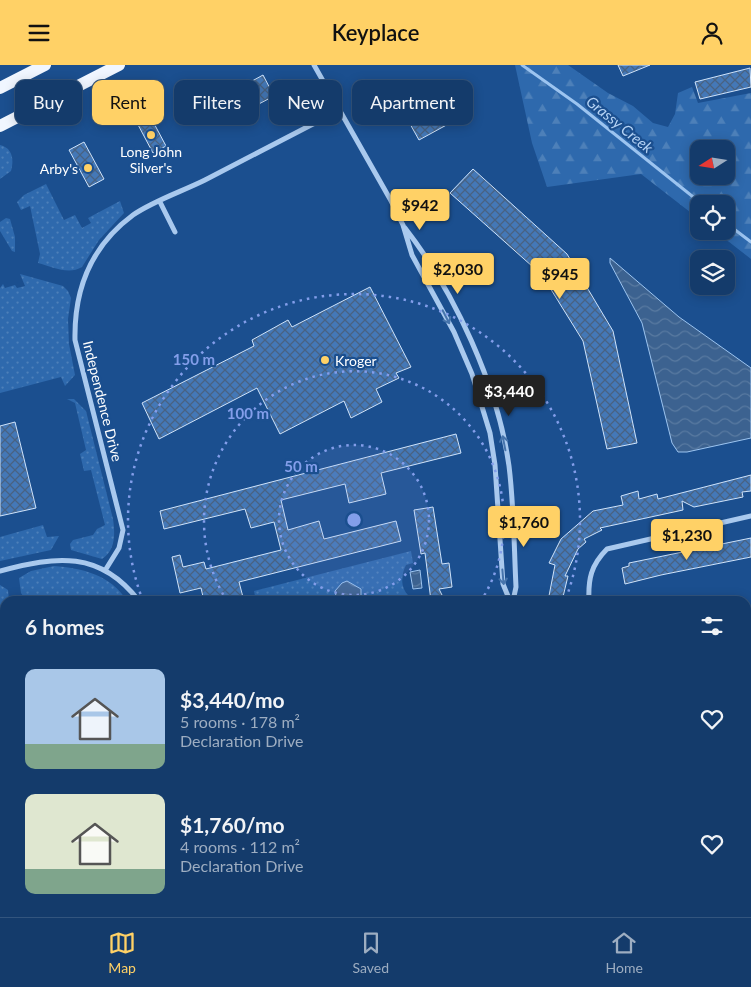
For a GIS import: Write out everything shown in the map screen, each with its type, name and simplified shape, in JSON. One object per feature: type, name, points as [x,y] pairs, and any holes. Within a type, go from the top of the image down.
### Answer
[{"type":"main road","points":[[0,88],[45,65]]},
{"type":"main road","points":[[0,126],[119,65]]},
{"type":"street","points":[[314,65],[323,80]]},
{"type":"street","points":[[342,112],[403,225],[422,249],[461,323],[481,365],[498,413],[511,491],[516,587],[513,596]]},
{"type":"street","name":"Independence Drive","points":[[106,569],[119,548],[123,530],[119,506],[79,360],[75,315],[81,286],[102,246],[134,215],[313,125]]},
{"type":"street","points":[[160,202],[175,232]]},
{"type":"street","points":[[403,225],[412,255],[454,332],[483,406],[496,465],[503,585],[508,596]]},
{"type":"street","points":[[589,596],[589,577],[598,558],[607,549],[751,516]]},
{"type":"street","points":[[0,571],[28,564],[67,560],[106,569],[126,584],[135,596]]},
{"type":"green space","points":[[515,65],[568,65],[608,93],[633,106],[653,123],[668,127],[675,114],[678,93],[692,87],[698,103],[751,93],[751,259],[727,240],[735,240],[735,195],[690,195],[690,212],[641,174],[547,187],[532,143]]},
{"type":"green space","points":[[0,145],[8,149],[12,155],[12,163],[11,171],[0,179]]},
{"type":"green space","points":[[46,184],[64,220],[75,215],[82,228],[91,223],[88,218],[120,201],[124,213],[99,240],[82,267],[77,269],[60,270],[38,263],[40,254],[30,206],[21,210],[17,202],[24,195]]},
{"type":"green space","points":[[6,218],[10,219],[15,237],[15,252],[12,251],[0,231],[0,222]]},
{"type":"green space","points":[[20,274],[63,286],[71,298],[68,319],[69,344],[75,375],[65,386],[61,377],[0,393],[0,288],[3,284],[5,288],[15,285],[17,288],[25,286]]},
{"type":"green space","points":[[67,399],[74,399],[86,411],[113,519],[114,541],[110,551],[102,559],[71,550],[70,544],[73,540],[93,535],[97,529],[105,525],[91,470],[84,471],[80,454],[86,450],[75,403]]},
{"type":"green space","points":[[43,525],[47,537],[59,536],[51,550],[0,561],[0,537]]},
{"type":"green space","points":[[411,551],[413,563],[406,565],[402,577],[404,589],[409,596],[255,596],[254,591]]},
{"type":"green space","points":[[54,566],[85,571],[104,579],[123,596],[23,596],[19,578],[31,571]]},
{"type":"green space","points":[[0,585],[8,590],[9,596],[0,596]]},
{"type":"water","points":[[610,258],[679,317],[751,368],[751,438],[687,452],[678,452],[672,443],[642,323],[610,263]]},
{"type":"water","points":[[420,570],[422,588],[413,589],[410,572]]},
{"type":"water","points":[[347,581],[361,589],[361,596],[336,596],[335,591],[342,583]]},
{"type":"building","points":[[618,65],[650,65],[623,76]]},
{"type":"building","points":[[750,68],[751,87],[700,99],[695,82]]},
{"type":"building","points":[[263,75],[269,86],[269,99],[259,104],[259,80],[254,80]]},
{"type":"building","points":[[138,125],[155,125],[166,146],[153,153]]},
{"type":"building","points":[[411,125],[446,125],[419,140]]},
{"type":"building","points":[[84,142],[104,179],[89,187],[69,150]]},
{"type":"building","points":[[473,169],[567,254],[613,331],[637,443],[607,449],[583,341],[542,275],[450,193]]},
{"type":"building","name":"Kroger","points":[[370,287],[411,367],[396,373],[399,378],[376,389],[382,402],[351,418],[344,401],[280,434],[257,388],[159,439],[142,403],[254,346],[252,340],[288,320],[292,327]]},
{"type":"building","points":[[15,422],[36,508],[0,516],[0,426]]},
{"type":"building","points":[[456,434],[461,453],[381,473],[386,494],[349,503],[345,484],[281,500],[288,530],[319,521],[324,539],[396,521],[401,541],[239,582],[243,596],[203,596],[201,588],[180,593],[172,557],[180,555],[183,567],[204,562],[206,569],[281,550],[274,522],[251,528],[245,509],[164,529],[160,511]]},
{"type":"building","points":[[751,475],[751,491],[742,492],[743,497],[694,507],[682,501],[683,510],[600,528],[602,530],[584,539],[586,542],[578,549],[565,576],[568,576],[563,596],[549,596],[555,565],[549,563],[561,539],[593,511],[623,505],[621,496],[638,491],[639,499],[657,494],[658,499]]},
{"type":"building","points":[[433,507],[442,564],[449,563],[452,587],[439,589],[442,596],[430,596],[425,553],[421,554],[414,510]]},
{"type":"building","points":[[751,538],[751,557],[625,584],[622,568],[629,566],[629,563]]},
{"type":"waterway","name":"Grassy Creek","points":[[522,65],[577,104],[691,195]]},
{"type":"waterway","name":"Grassy Creek","points":[[735,230],[751,242]]},
{"type":"place","name":"Long John Silver's","points":[[151,135]]},
{"type":"place","name":"Arby's","points":[[88,168]]},
{"type":"place","name":"Kroger","points":[[325,360]]}]
